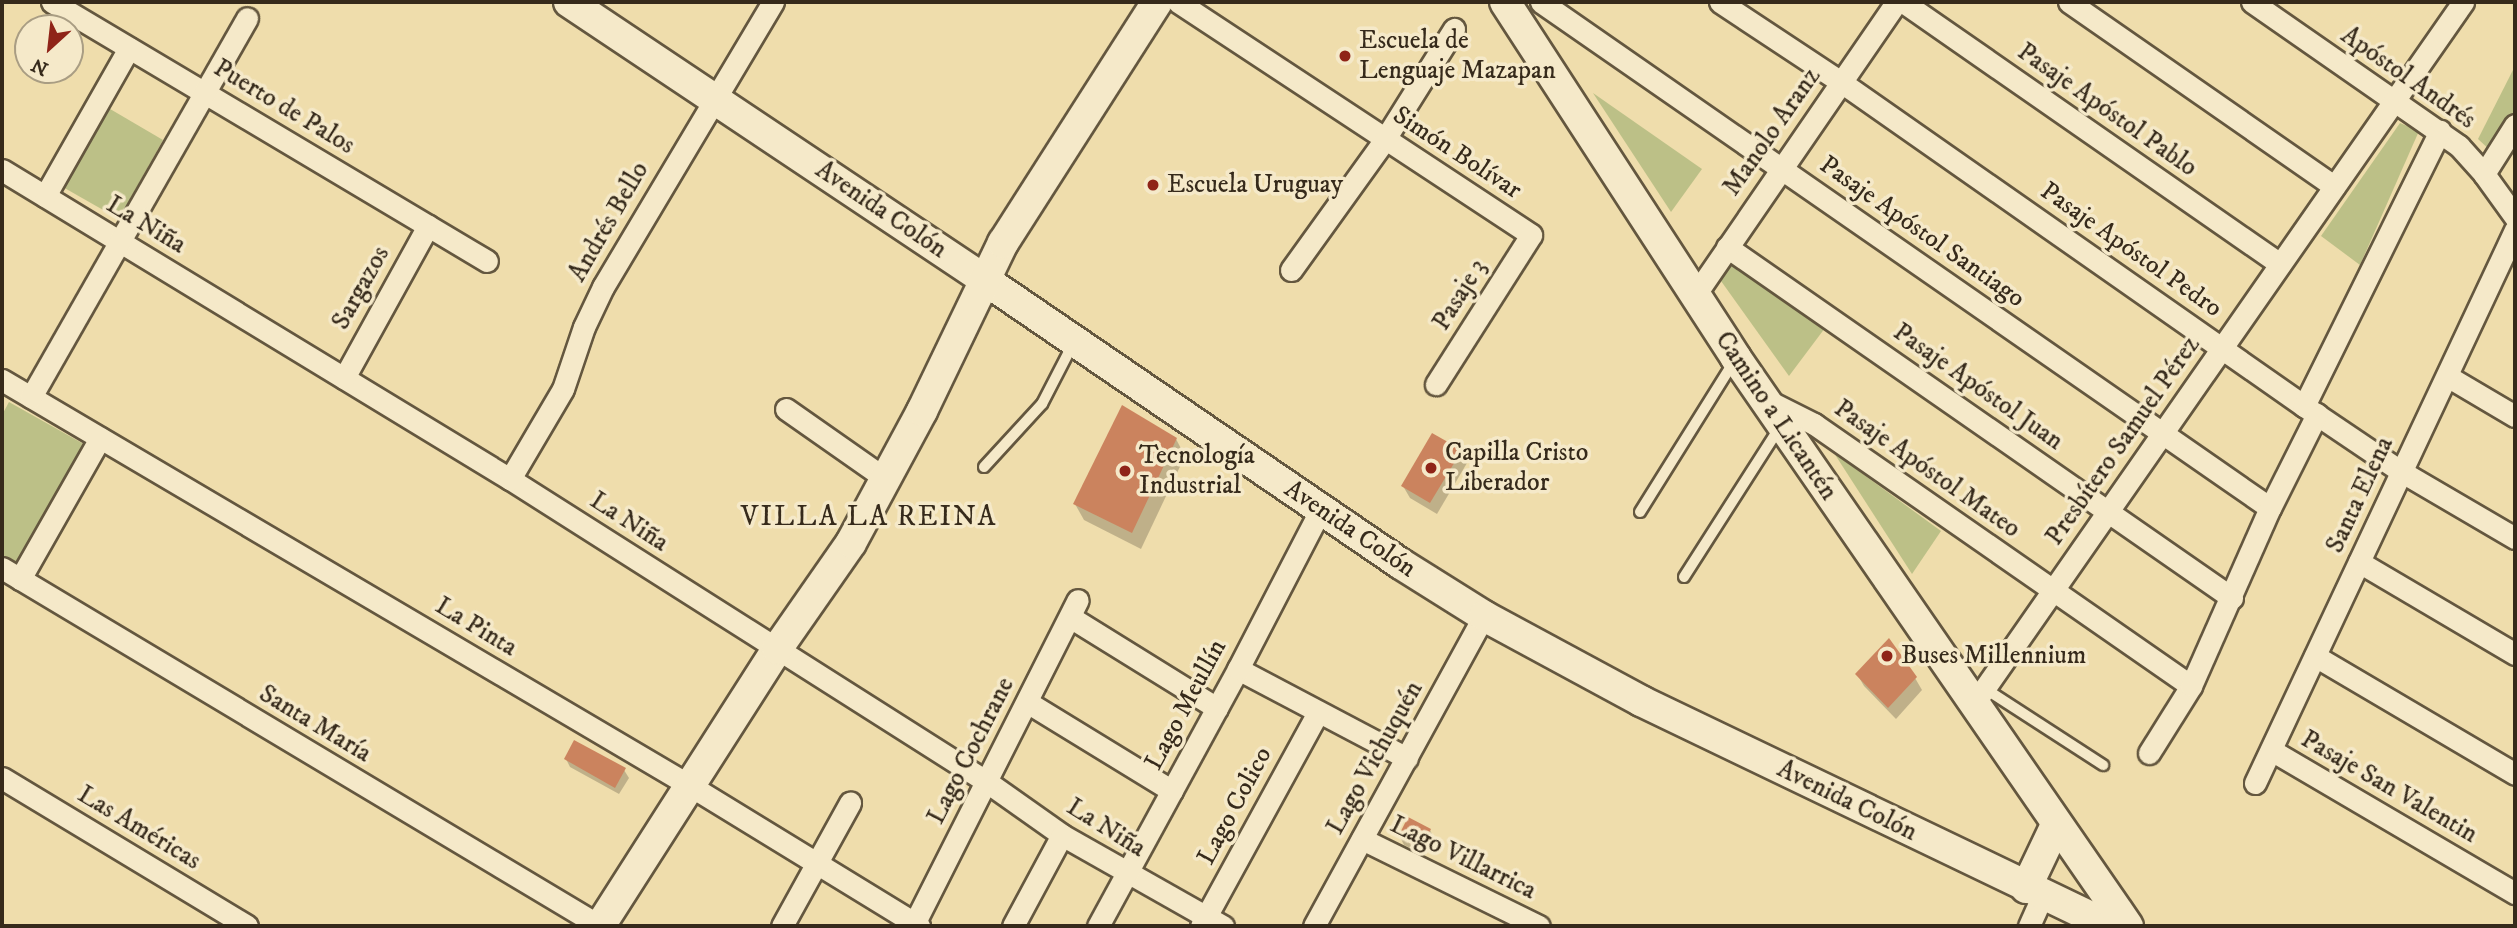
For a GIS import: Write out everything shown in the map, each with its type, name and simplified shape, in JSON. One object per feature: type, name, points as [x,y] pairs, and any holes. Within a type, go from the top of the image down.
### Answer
[{"type":"street","name":"Puerto de Palos","points":[[52,2],[487,261]]},
{"type":"street","name":"Avenida Colón","points":[[569,2],[1484,616],[1641,701],[2098,923]]},
{"type":"street","name":"Andrés Bello","points":[[510,479],[568,379],[584,327],[603,287],[773,2]]},
{"type":"street","points":[[600,926],[777,649],[851,542],[886,479],[1003,243],[1157,2]]},
{"type":"street","name":"Simón Bolívar","points":[[1178,2],[1531,235]]},
{"type":"street","name":"Camino a Licantén","points":[[1505,2],[1736,358],[1979,696],[2056,825],[2128,926]]},
{"type":"street","name":"Pasaje Apóstol Santiago","points":[[1541,2],[2270,508]]},
{"type":"street","name":"Pasaje Apóstol Pedro","points":[[1720,2],[1841,82],[2310,410],[2402,472],[2515,538]]},
{"type":"street","name":"Manolo Aranz","points":[[1695,295],[1896,2]]},
{"type":"street","name":"Pasaje Apóstol Pablo","points":[[1903,2],[2280,264]]},
{"type":"street","points":[[2069,2],[2334,186]]},
{"type":"street","name":"Apóstol Andrés","points":[[2252,2],[2440,131],[2484,174],[2515,217]]},
{"type":"street","name":"Presbítero Samuel Pérez","points":[[1979,696],[2393,101],[2453,5]]},
{"type":"street","points":[[31,397],[247,18]]},
{"type":"street","points":[[1291,270],[1385,139],[1454,29]]},
{"type":"street","points":[[45,196],[129,48]]},
{"type":"street","points":[[2484,174],[2515,125]]},
{"type":"street","points":[[2149,753],[2191,686],[2232,598],[2310,410],[2440,131]]},
{"type":"street","name":"La Niña","points":[[2,170],[510,479],[987,782],[1062,835],[1210,923]]},
{"type":"street","name":"Sargazos","points":[[344,378],[428,226]]},
{"type":"street","name":"Santa Elena","points":[[2255,783],[2515,230]]},
{"type":"street","name":"Pasaje 3","points":[[1436,384],[1531,235]]},
{"type":"street","name":"Pasaje Apóstol Juan","points":[[1727,247],[2232,598]]},
{"type":"street","points":[[2446,376],[2515,416]]},
{"type":"street","name":"La Pinta","points":[[3,382],[689,785],[915,925]]},
{"type":"street","points":[[786,409],[886,479]]},
{"type":"street","name":"Pasaje Apóstol Mateo","points":[[1774,412],[1814,424],[2191,686]]},
{"type":"street","points":[[11,574],[100,438]]},
{"type":"street","name":"Lago Meullín","points":[[1098,926],[1238,670],[1321,509]]},
{"type":"street","points":[[2359,562],[2515,653]]},
{"type":"street","name":"Santa María","points":[[11,574],[600,926]]},
{"type":"street","name":"Lago Cochrane","points":[[915,925],[1074,608],[1217,708]]},
{"type":"street","name":"Lago Vichuquén","points":[[1314,926],[1484,616]]},
{"type":"street","points":[[2315,656],[2515,774]]},
{"type":"street","points":[[1238,670],[1407,758]]},
{"type":"street","points":[[1027,702],[1172,791]]},
{"type":"street","name":"Lago Colico","points":[[1210,923],[1318,712]]},
{"type":"street","name":"Pasaje San Valentin","points":[[2271,750],[2515,893]]},
{"type":"street","name":"Las Américas","points":[[2,778],[247,926]]},
{"type":"street","points":[[782,926],[850,803]]},
{"type":"street","points":[[2029,926],[2034,892],[2056,825]]},
{"type":"street","points":[[1013,926],[1062,835]]},
{"type":"street","name":"Lago Villarrica","points":[[1362,839],[1539,926]]},
{"type":"lane","points":[[984,467],[1042,404],[1075,341]]},
{"type":"lane","points":[[1640,512],[1736,358]]},
{"type":"lane","points":[[1684,577],[1774,412]]},
{"type":"lane","points":[[1979,696],[2103,765]]},
{"type":"green space","points":[[2515,66],[2515,115],[2492,152],[2478,139]]},
{"type":"green space","points":[[1593,93],[1702,169],[1671,212]]},
{"type":"green space","points":[[105,106],[163,140],[119,219],[61,186]]},
{"type":"green space","points":[[2400,123],[2419,131],[2360,265],[2321,236]]},
{"type":"green space","points":[[1735,260],[1825,328],[1789,376],[1721,281]]},
{"type":"green space","points":[[9,402],[89,447],[21,568],[2,558],[2,415]]},
{"type":"green space","points":[[1834,453],[1941,531],[1912,574]]},
{"type":"building","name":"Tecnología Industrial","points":[[1122,405],[1177,438],[1132,533],[1073,504]]},
{"type":"building","name":"Capilla Cristo Liberador","points":[[1432,433],[1462,450],[1430,503],[1401,486]]},
{"type":"building","name":"Buses Millennium","points":[[1889,638],[1917,677],[1888,708],[1855,674]]},
{"type":"building","points":[[574,740],[626,768],[615,788],[564,759]]},
{"type":"building","points":[[1408,817],[1431,829],[1421,849],[1398,837]]},
{"type":"place","name":"Escuela de Lenguaje Mazapan","points":[[1345,56]]},
{"type":"place","name":"Escuela Uruguay","points":[[1153,185]]},
{"type":"place","name":"Capilla Cristo Liberador","points":[[1431,468]]},
{"type":"place","name":"Tecnología Industrial","points":[[1125,471]]},
{"type":"place","name":"Buses Millennium","points":[[1887,656]]},
{"type":"district","name":"VILLA LA REINA","points":[[869,517]]}]
